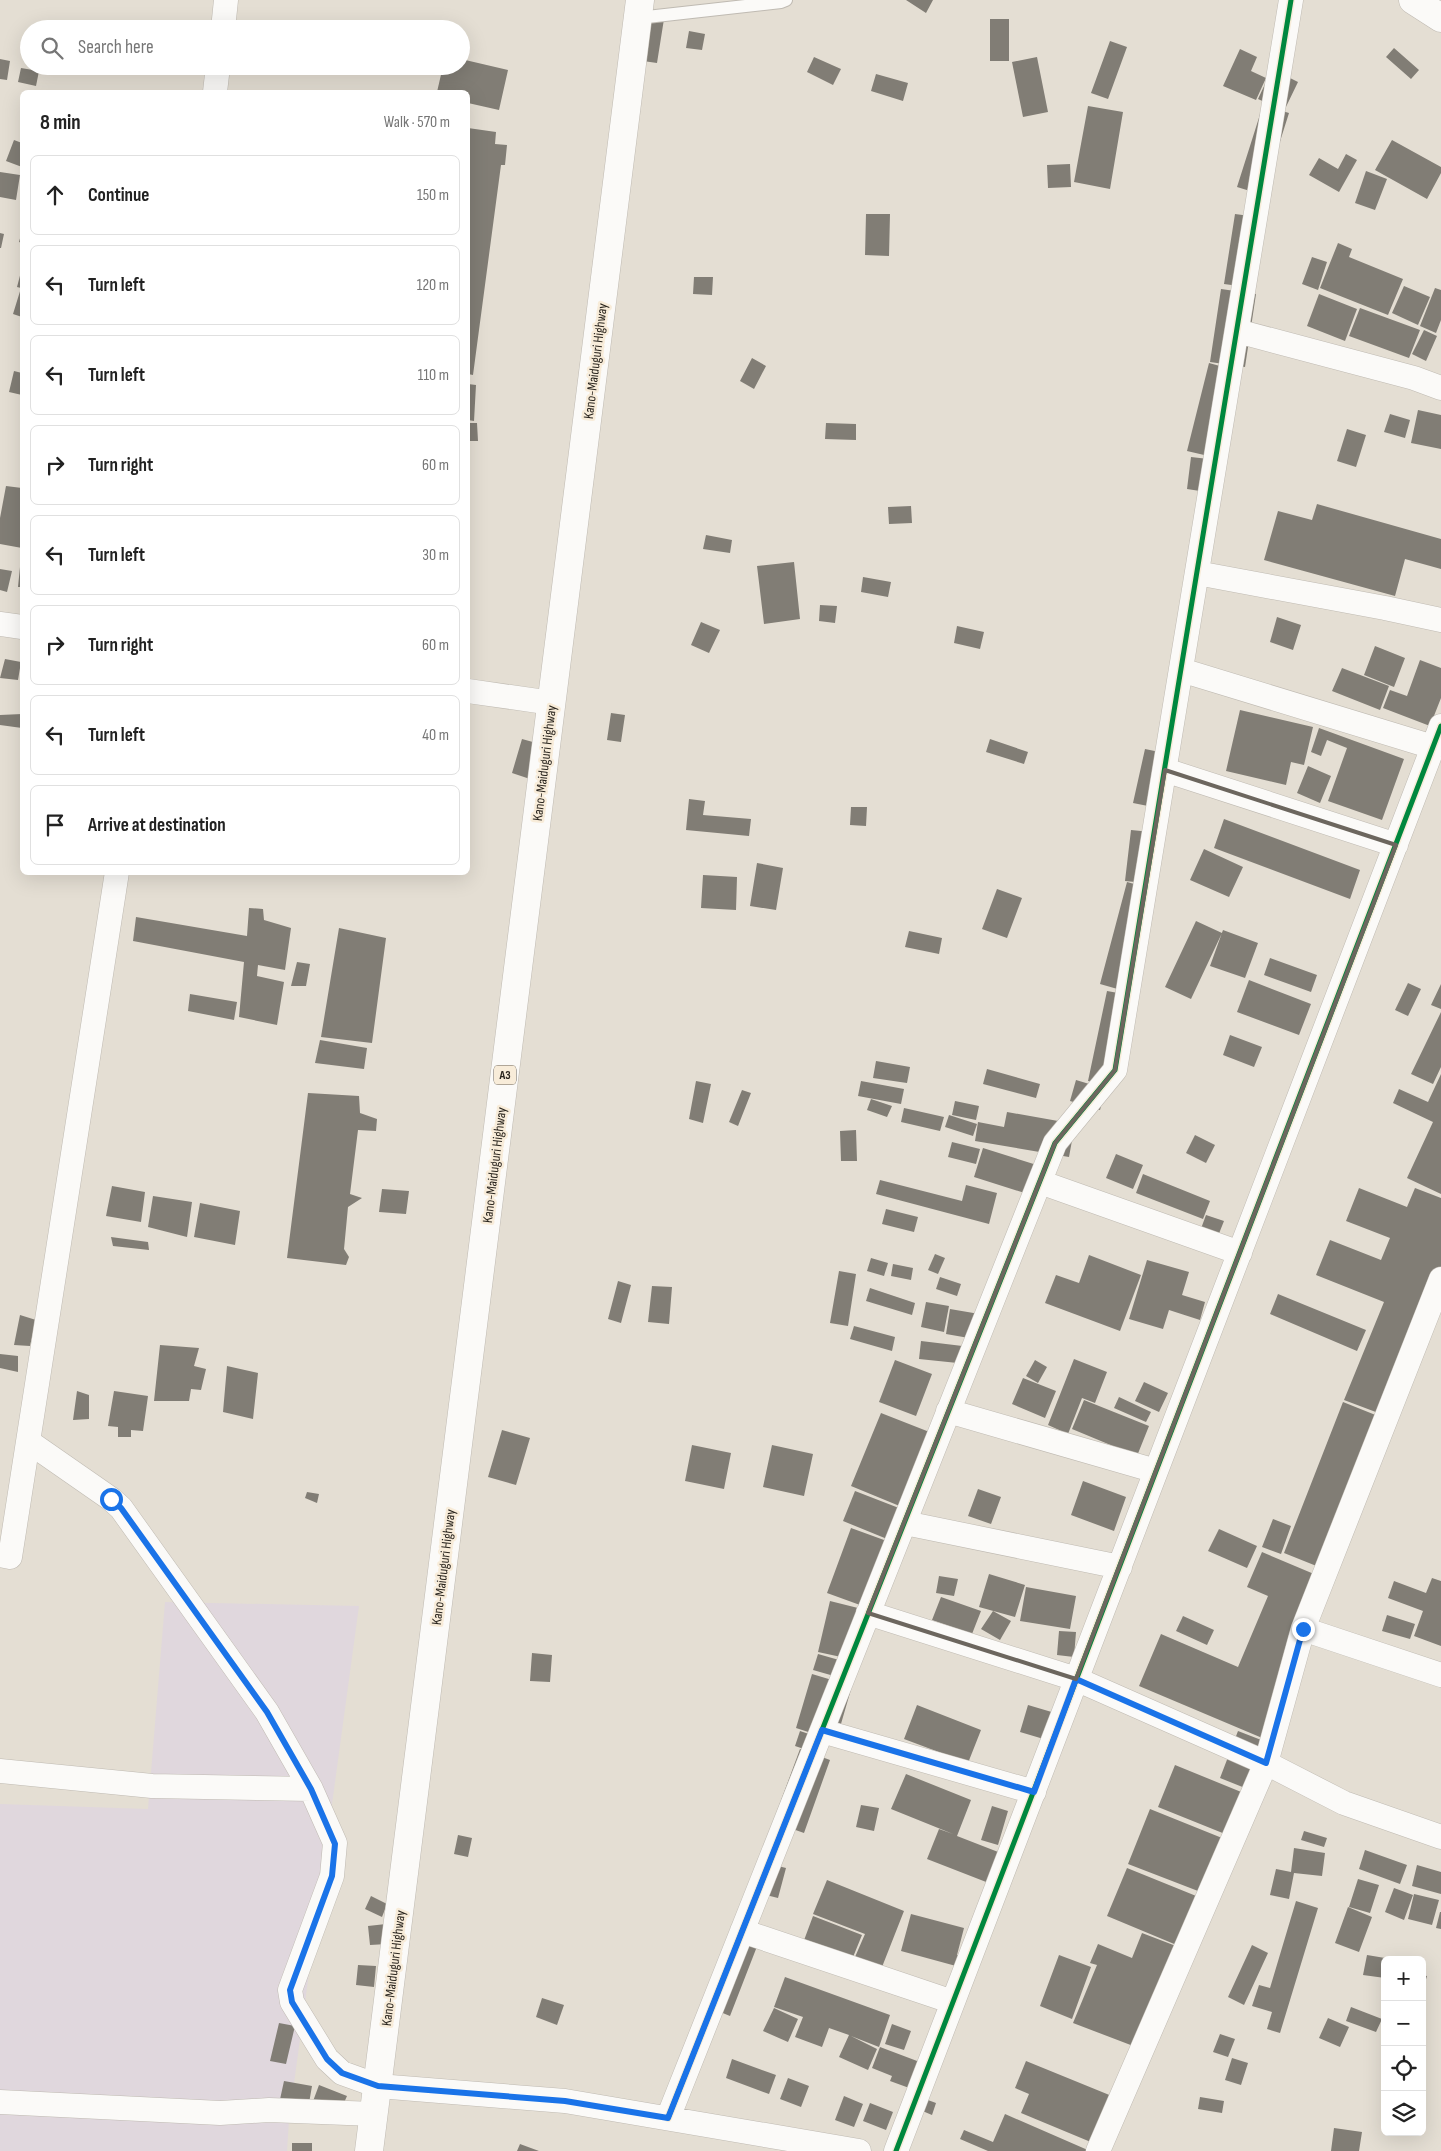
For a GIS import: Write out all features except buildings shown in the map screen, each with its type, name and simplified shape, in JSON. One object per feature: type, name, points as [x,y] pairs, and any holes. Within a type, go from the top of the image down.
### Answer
[{"type":"main road","points":[[1412,0],[1441,18]]},
{"type":"main road","name":"Kano-Maiduguri Highway","points":[[369,2151],[639,9]]},
{"type":"street","points":[[224,20],[226,0]]},
{"type":"street","points":[[668,2118],[1055,1143],[1115,1070],[1291,0]]},
{"type":"street","points":[[215,90],[217,75]]},
{"type":"street","points":[[1237,331],[1414,378],[1441,388]]},
{"type":"street","points":[[1197,573],[1441,620]]},
{"type":"street","points":[[0,624],[20,627]]},
{"type":"street","points":[[896,2151],[1437,737],[1181,670]]},
{"type":"street","points":[[470,691],[552,704]]},
{"type":"street","points":[[1165,770],[1396,845]]},
{"type":"street","points":[[0,1555],[10,1557],[117,875]]},
{"type":"street","points":[[1040,1182],[1240,1253]]},
{"type":"street","points":[[1098,2151],[1266,1763],[1303,1629],[1441,1279]]},
{"type":"street","points":[[948,1411],[1156,1471]]},
{"type":"street","points":[[29,1442],[121,1508],[267,1712],[311,1789],[335,1844],[332,1876],[290,1990],[292,2002],[327,2059],[342,2073],[378,2086],[565,2101],[859,2151]]},
{"type":"street","points":[[905,1522],[1120,1567]]},
{"type":"street","points":[[868,1613],[1076,1679],[1266,1763],[1344,1803],[1441,1837]]},
{"type":"street","points":[[1303,1629],[1441,1675]]},
{"type":"street","points":[[822,1730],[1034,1792]]},
{"type":"street","points":[[0,1771],[152,1786],[311,1789]]},
{"type":"street","points":[[742,1932],[953,2002]]},
{"type":"street","points":[[0,2102],[220,2113],[269,2110],[374,2114]]},
{"type":"lane","points":[[639,9],[781,2],[786,0]]},
{"type":"highlighted area","points":[[1165,770],[1396,845],[1076,1679],[868,1613],[1055,1143],[1115,1070]]},
{"type":"shaded area","points":[[165,1602],[359,1606],[289,2120],[287,2151],[0,2151],[0,1804],[148,1809]]},
{"type":"cycle path","points":[[668,2118],[1055,1143],[1115,1070],[1291,0]]},
{"type":"cycle path","points":[[896,2151],[1441,726]]},
{"type":"route","points":[[111,1499],[121,1508],[267,1712],[311,1789],[335,1844],[332,1876],[290,1990],[292,2002],[327,2059],[342,2073],[378,2086],[565,2101],[668,2118],[822,1730],[1034,1792],[1076,1679],[1266,1763],[1303,1629]]}]
